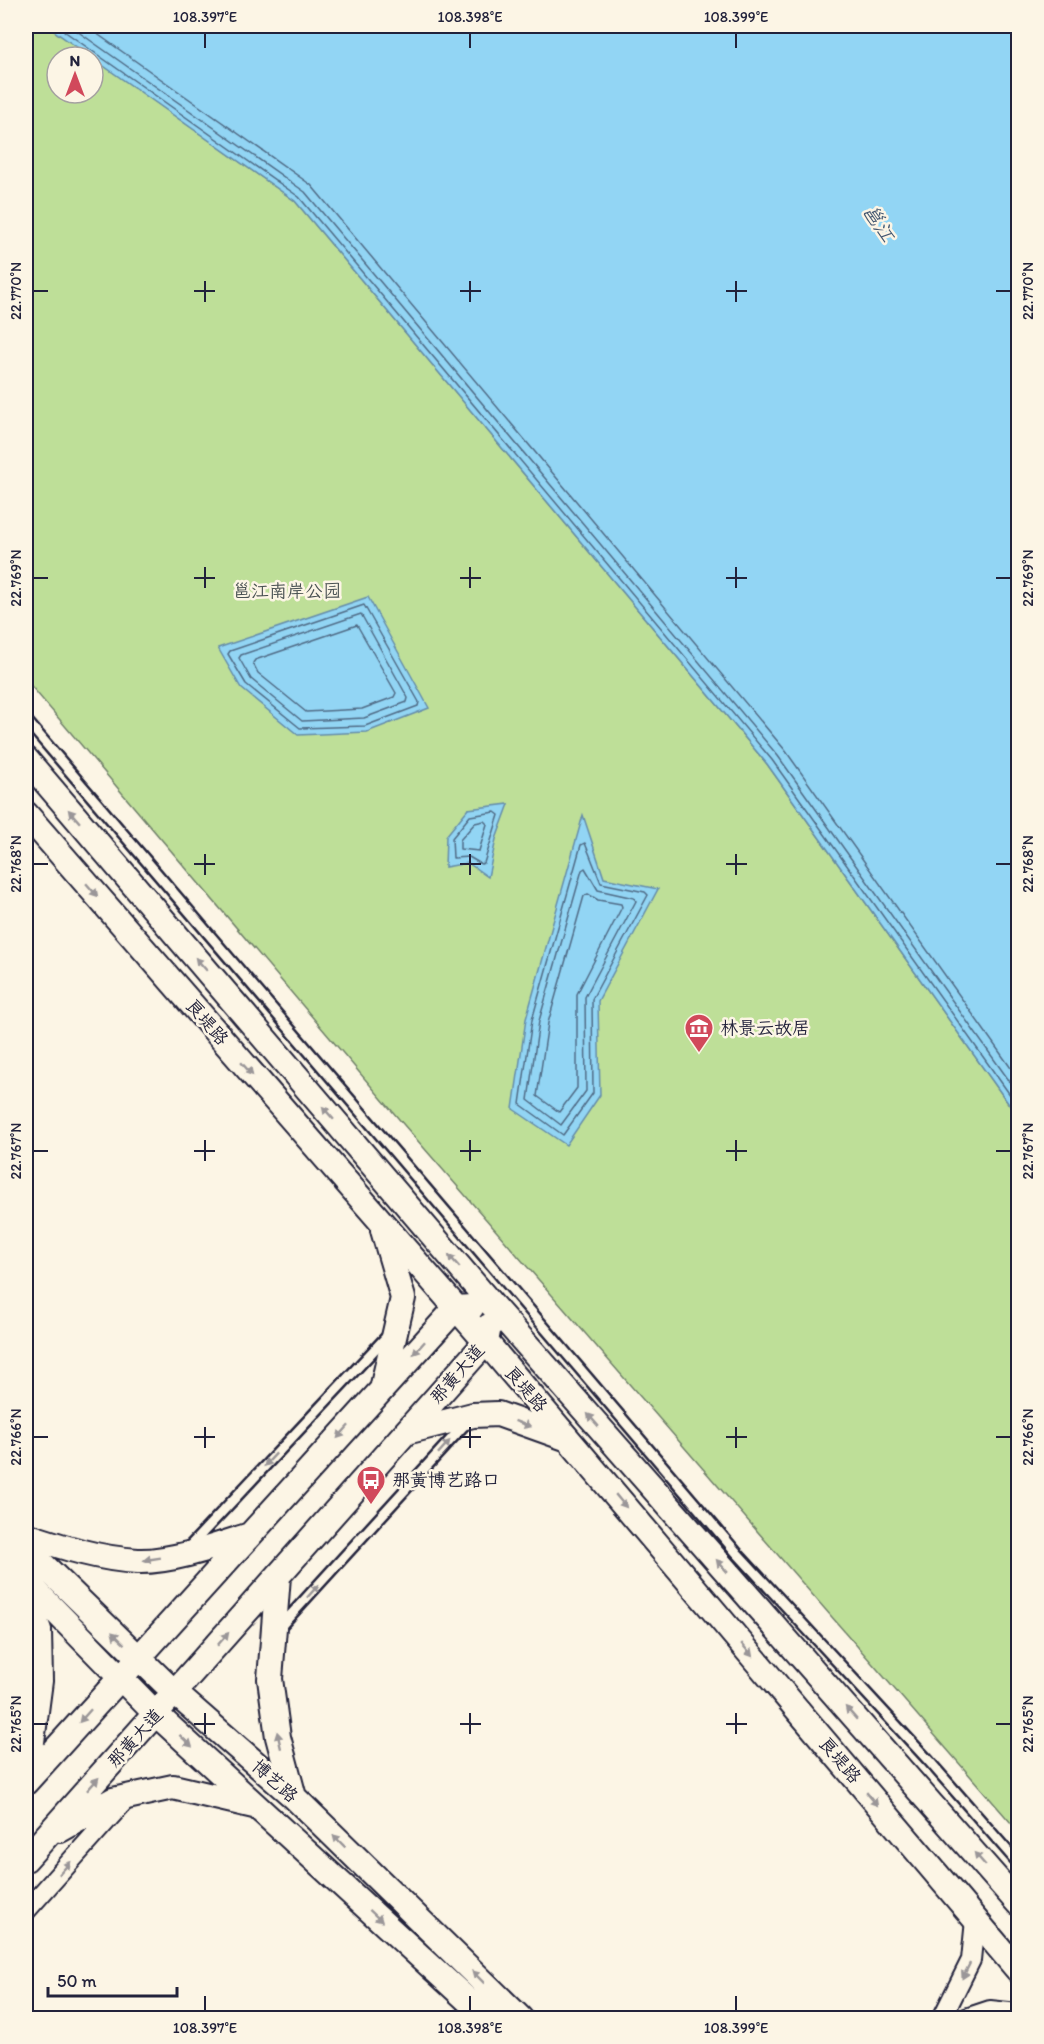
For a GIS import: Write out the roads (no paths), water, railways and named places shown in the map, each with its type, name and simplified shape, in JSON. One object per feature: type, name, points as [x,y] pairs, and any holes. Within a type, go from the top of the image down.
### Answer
[{"type":"main road","name":"良堤路","points":[[26,759],[492,1305],[1018,1903]]},
{"type":"main road","name":"良堤路","points":[[26,814],[570,1440],[1016,1971]]},
{"type":"main road","points":[[381,1222],[403,1298],[382,1389]]},
{"type":"main road","points":[[26,1781],[456,1308],[492,1305]]},
{"type":"main road","name":"那黄大道","points":[[26,1859],[486,1342],[492,1305]]},
{"type":"main road","points":[[406,1432],[473,1415],[498,1414],[570,1440]]},
{"type":"main road","points":[[26,1535],[69,1550],[140,1561],[200,1552],[249,1535]]},
{"type":"main road","name":"博艺路","points":[[26,1548],[175,1693],[294,1797],[520,2019]]},
{"type":"main road","points":[[278,1576],[270,1679],[278,1737],[294,1797]]},
{"type":"main road","name":"博艺路","points":[[26,1581],[156,1714],[487,2019]]},
{"type":"main road","points":[[26,1598],[39,1630],[40,1681],[30,1729],[26,1781]]},
{"type":"main road","points":[[42,1840],[113,1800],[173,1787],[257,1807]]},
{"type":"street","points":[[26,1911],[128,1797]]},
{"type":"street","points":[[942,2019],[971,1960],[975,1920]]},
{"type":"street","points":[[966,2019],[990,2010],[1018,2013]]},
{"type":"lane","points":[[26,720],[737,1553],[929,1761],[1018,1863]]},
{"type":"lane","points":[[181,1554],[397,1326]]},
{"type":"lane","points":[[273,1634],[473,1415]]},
{"type":"water","name":"邕江","points":[[47,26],[1018,26],[1018,1117],[767,764],[295,201],[105,67],[105,45],[74,45]]},
{"type":"water","points":[[368,597],[429,708],[367,732],[298,735],[241,688],[218,648]]},
{"type":"water","points":[[509,804],[496,839],[488,877],[468,863],[445,867],[446,836],[468,809]]},
{"type":"water","points":[[583,815],[604,878],[658,889],[598,1001],[600,1095],[566,1145],[513,1109],[526,1019]]},
{"type":"place","name":"林景云故居","points":[[699,1054]]},
{"type":"place","name":"那黄博艺路口","points":[[371,1506]]},
{"type":"park label","name":"邕江南岸公园","points":[[287,591]]}]
